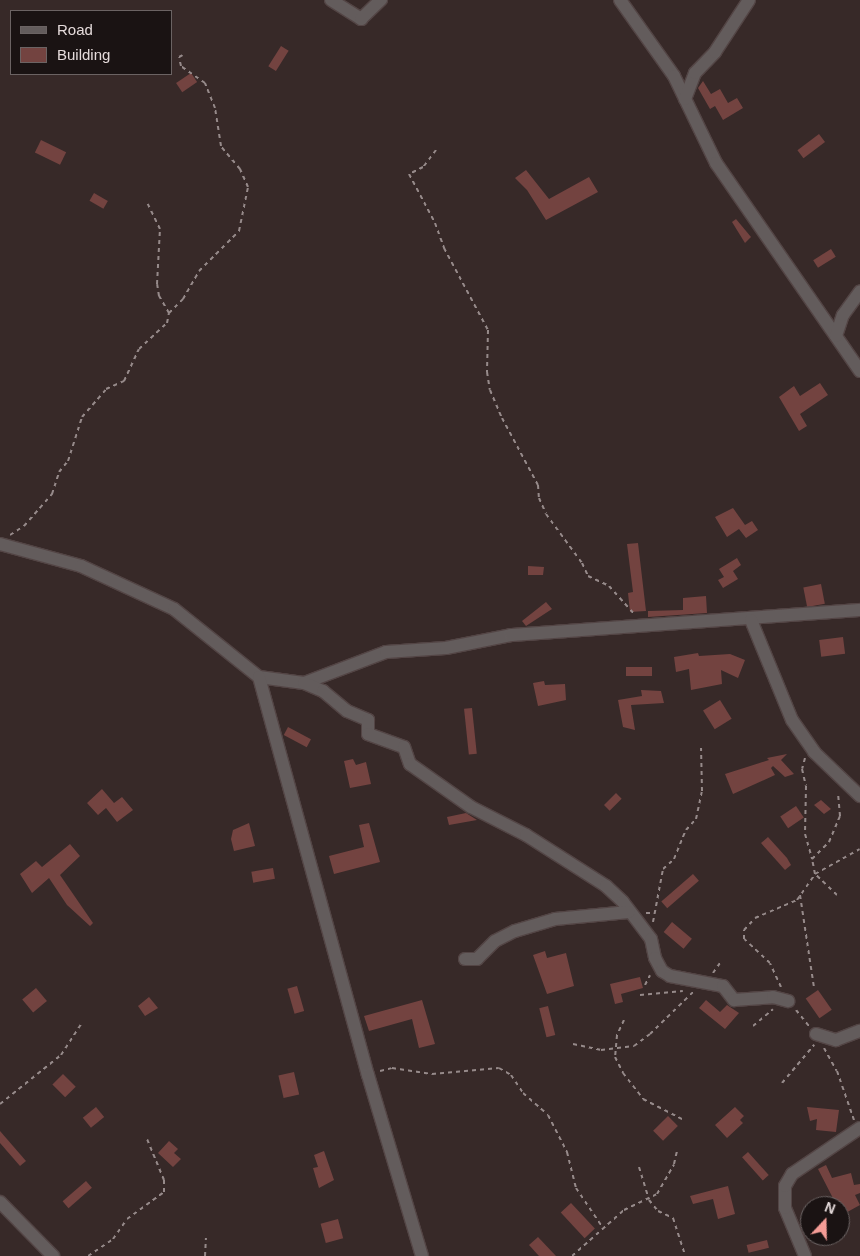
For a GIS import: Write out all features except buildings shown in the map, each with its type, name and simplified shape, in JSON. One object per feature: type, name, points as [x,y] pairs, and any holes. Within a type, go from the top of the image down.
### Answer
[{"type":"street","points":[[331,0],[361,19],[381,0]]},
{"type":"street","points":[[620,0],[674,76],[716,163],[860,371]]},
{"type":"street","points":[[685,98],[695,73],[715,52],[749,0]]},
{"type":"street","points":[[836,336],[843,316],[860,292]]},
{"type":"street","points":[[2,544],[81,566],[174,609],[259,677],[304,683],[323,691],[347,711],[368,720],[368,734],[404,747],[410,764],[471,807],[526,835],[606,886],[623,902],[651,939],[662,971],[670,976],[704,980],[723,986],[734,1000],[784,1000]]},
{"type":"street","points":[[304,683],[386,652],[446,648],[511,635],[751,620],[860,610]]},
{"type":"street","points":[[751,620],[792,720],[808,743],[860,796]]},
{"type":"street","points":[[259,677],[368,1075],[422,1256]]},
{"type":"street","points":[[465,958],[477,959],[495,941],[523,928],[555,919],[629,912]]},
{"type":"street","points":[[818,1037],[836,1040],[860,1031]]},
{"type":"street","points":[[805,1256],[786,1208],[785,1186],[792,1174],[859,1130]]},
{"type":"street","points":[[0,1202],[54,1256]]},
{"type":"path","points":[[2,544],[4,539],[24,526],[39,505],[50,498],[59,472],[68,461],[82,417],[106,389],[124,381],[139,349],[167,323],[169,313],[183,299],[199,271],[239,231],[248,187],[240,169],[221,146],[215,108],[205,84],[180,66],[179,57],[183,54]]},
{"type":"path","points":[[436,150],[423,167],[409,174],[435,223],[444,248],[488,330],[490,390],[502,418],[538,485],[539,498],[546,514],[582,563],[588,576],[609,586],[630,612],[638,616]]},
{"type":"path","points":[[148,204],[160,229],[157,284],[159,296],[169,313]]},
{"type":"path","points":[[808,743],[802,769],[806,786],[806,834],[815,874],[837,895]]},
{"type":"path","points":[[651,939],[663,869],[674,859],[686,830],[696,819],[702,791],[701,748]]},
{"type":"path","points":[[812,859],[830,842],[840,816],[840,796],[836,789]]},
{"type":"path","points":[[859,1130],[837,1071],[818,1037],[784,1000],[770,963],[744,939],[744,930],[755,918],[797,900],[815,874],[860,849]]},
{"type":"path","points":[[800,895],[814,988]]},
{"type":"path","points":[[704,980],[720,963]]},
{"type":"path","points":[[573,1044],[586,1049],[616,1049],[641,1042],[695,990],[640,994]]},
{"type":"path","points":[[752,1026],[784,1000]]},
{"type":"path","points":[[624,1020],[615,1057],[623,1073],[643,1099],[682,1119]]},
{"type":"path","points":[[0,1104],[61,1055],[81,1024]]},
{"type":"path","points":[[782,1083],[818,1037]]},
{"type":"path","points":[[368,1075],[392,1068],[420,1074],[499,1068],[511,1075],[523,1093],[548,1115],[567,1152],[576,1188],[603,1228]]},
{"type":"path","points":[[88,1256],[113,1239],[128,1219],[164,1192],[164,1180],[147,1139]]},
{"type":"path","points":[[572,1256],[624,1210],[649,1200],[666,1180],[677,1152]]},
{"type":"path","points":[[638,1167],[649,1200],[658,1211],[673,1218],[685,1256]]},
{"type":"path","points":[[205,1256],[206,1238]]},
{"type":"path","points":[[579,1251],[581,1256]]}]
